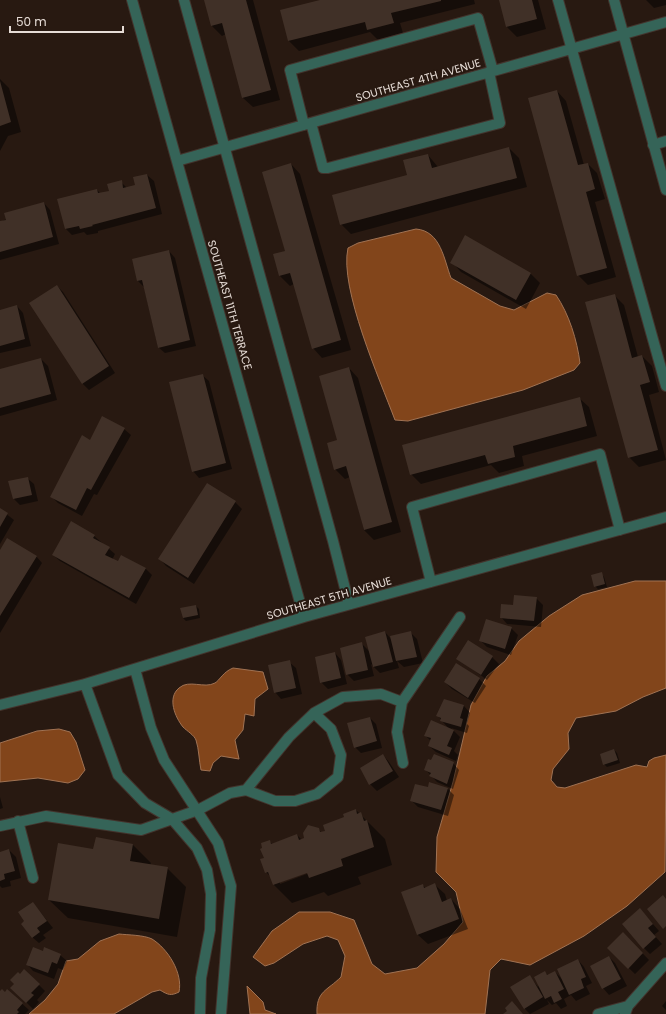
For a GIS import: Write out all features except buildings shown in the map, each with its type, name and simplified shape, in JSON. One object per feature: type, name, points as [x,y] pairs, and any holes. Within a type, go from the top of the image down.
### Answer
[{"type":"street","name":"SOUTHEAST 11TH TERRACE","points":[[132,0],[304,617]]},
{"type":"street","points":[[184,0],[331,533],[349,604]]},
{"type":"street","points":[[558,0],[666,386]]},
{"type":"street","points":[[614,0],[622,34],[666,190]]},
{"type":"street","points":[[478,18],[491,72],[500,123],[328,168],[323,168],[290,70],[478,18]]},
{"type":"street","name":"SOUTHEAST 4TH AVENUE","points":[[178,161],[666,22]]},
{"type":"street","points":[[653,145],[666,141]]},
{"type":"street","points":[[431,582],[412,507],[600,454],[620,530]]},
{"type":"street","name":"SOUTHEAST 5TH AVENUE","points":[[0,705],[85,684],[349,604],[666,517]]},
{"type":"street","points":[[403,763],[397,732],[402,702],[460,617]]},
{"type":"street","points":[[135,669],[152,728],[164,760],[180,787],[198,810],[218,843],[231,886],[221,1014]]},
{"type":"street","points":[[85,684],[118,776],[145,803],[172,819],[197,848],[207,870],[211,894],[210,930],[201,978],[200,1014]]},
{"type":"street","points":[[246,790],[289,737],[314,713],[343,697],[381,694],[402,702]]},
{"type":"street","points":[[0,826],[46,816],[141,830],[198,810],[230,793],[246,790],[275,801],[295,801],[317,794],[338,777],[341,755],[331,729],[314,713]]},
{"type":"street","points":[[18,821],[33,878]]},
{"type":"street","points":[[598,1014],[627,1010],[666,963]]},
{"type":"shaded area","points":[[416,229],[431,235],[436,241],[443,255],[451,278],[500,306],[514,310],[547,293],[556,295],[565,310],[572,328],[580,363],[574,370],[523,390],[408,421],[395,420],[371,359],[355,309],[349,286],[347,265],[348,248],[358,243]]},
{"type":"shaded area","points":[[635,581],[666,581],[666,688],[643,697],[616,711],[576,718],[568,733],[569,749],[553,769],[551,780],[557,787],[565,788],[636,765],[647,767],[649,761],[666,755],[665,872],[627,906],[584,936],[530,965],[501,959],[490,970],[485,1014],[317,1014],[318,1000],[320,996],[341,977],[345,956],[338,940],[327,936],[303,944],[274,963],[265,966],[253,957],[272,931],[299,912],[330,912],[354,920],[372,964],[385,974],[417,968],[444,944],[463,922],[456,892],[436,872],[437,837],[453,782],[471,705],[487,676],[505,661],[519,641],[549,616],[582,595]]},
{"type":"shaded area","points":[[233,668],[263,672],[268,689],[255,699],[254,716],[245,714],[243,730],[235,740],[239,759],[221,756],[213,763],[210,771],[201,770],[196,740],[183,727],[177,718],[173,697],[175,692],[183,685],[211,685]]},
{"type":"shaded area","points":[[59,729],[70,732],[76,742],[85,770],[78,779],[68,783],[38,778],[0,782],[0,743],[37,731]]},
{"type":"shaded area","points":[[119,934],[145,937],[158,943],[173,962],[179,977],[179,992],[167,994],[160,990],[152,992],[114,1014],[29,1014],[45,1000],[58,984],[66,961],[78,959],[100,941]]},
{"type":"shaded area","points":[[247,986],[263,1002],[265,1010],[276,1014],[250,1014]]}]
